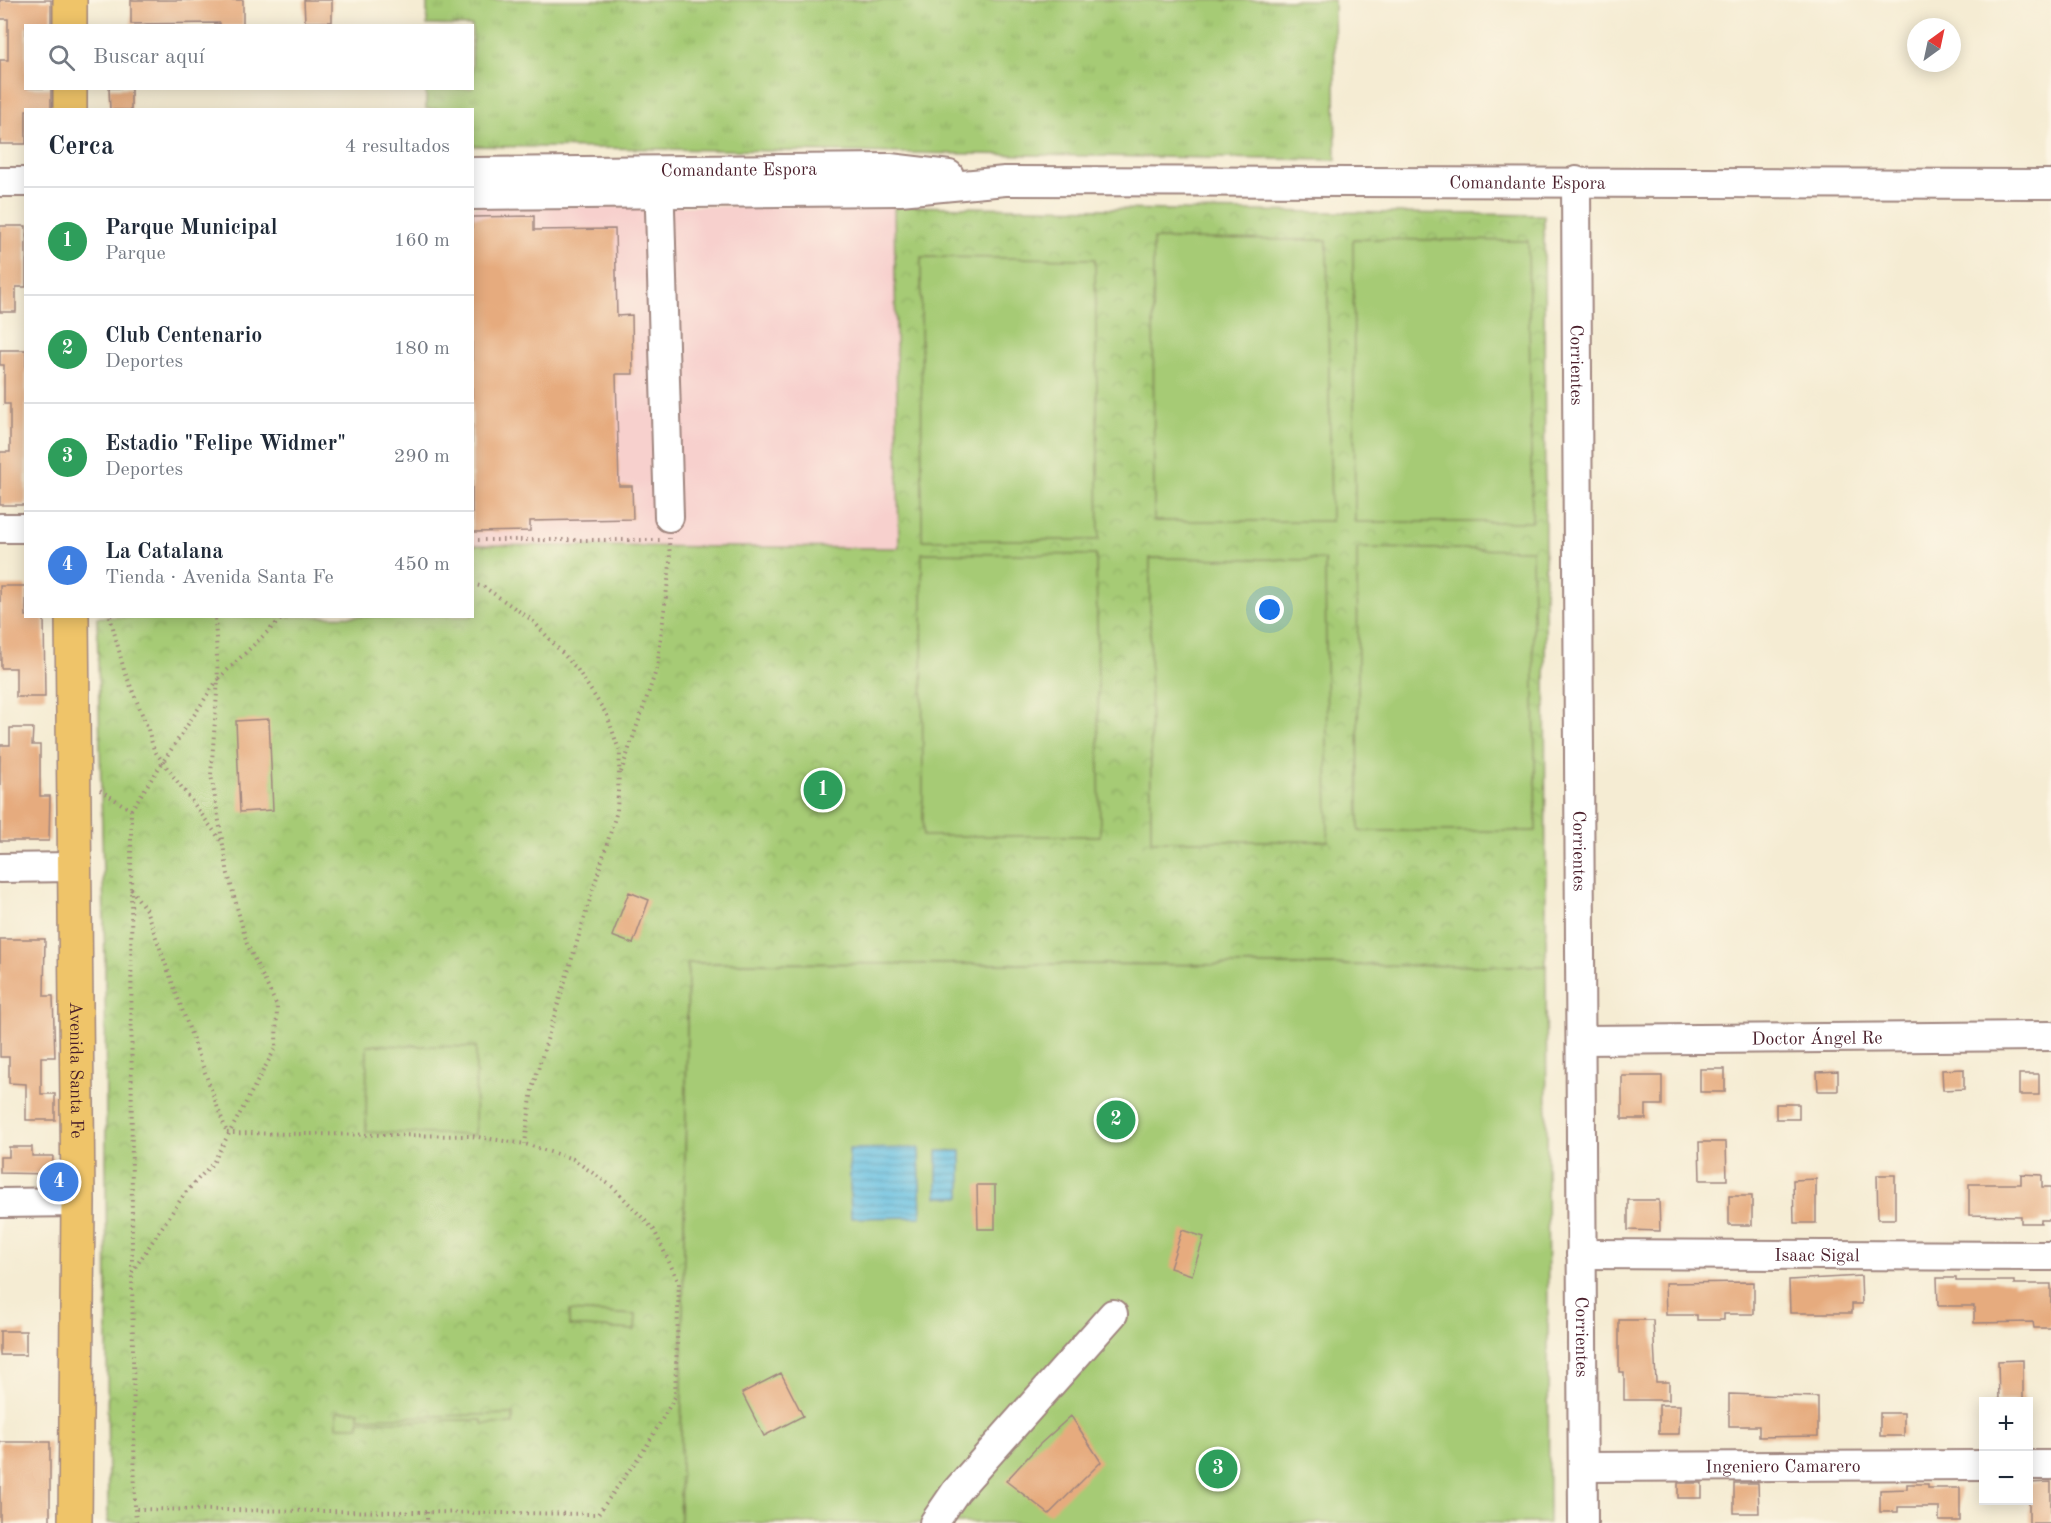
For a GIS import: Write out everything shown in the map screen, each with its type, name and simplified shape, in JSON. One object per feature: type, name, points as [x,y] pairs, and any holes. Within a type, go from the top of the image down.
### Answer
[{"type":"main road","points":[[70,0],[70,24]]},
{"type":"main road","points":[[70,90],[70,108]]},
{"type":"main road","name":"Avenida Santa Fe","points":[[72,618],[78,1202],[75,1523]]},
{"type":"street","name":"Comandante Espora","points":[[474,195],[890,168],[1005,181],[2051,184]]},
{"type":"street","name":"Comandante Espora","points":[[474,172],[660,182]]},
{"type":"street","name":"Corrientes","points":[[1576,181],[1583,1523]]},
{"type":"street","points":[[0,182],[24,182]]},
{"type":"street","points":[[660,182],[669,529]]},
{"type":"street","points":[[0,528],[24,528]]},
{"type":"street","points":[[0,868],[73,867]]},
{"type":"street","name":"Doctor Ángel Re","points":[[1581,1040],[2051,1036]]},
{"type":"street","points":[[0,1203],[78,1202]]},
{"type":"street","name":"Isaac Sigal","points":[[1581,1254],[2051,1256]]},
{"type":"street","points":[[934,1523],[956,1491],[1113,1314]]},
{"type":"street","points":[[2033,1465],[2051,1465]]},
{"type":"street","name":"Ingeniero Camarero","points":[[1583,1467],[1979,1466]]},
{"type":"path","points":[[474,540],[669,529],[670,565],[657,668],[619,779]]},
{"type":"path","points":[[474,584],[484,587],[532,620],[577,669],[607,715],[620,753],[617,810],[600,874],[532,1089],[525,1144]]},
{"type":"path","points":[[111,618],[124,670],[147,726],[154,750],[223,842]]},
{"type":"path","points":[[132,1272],[185,1193],[213,1163],[276,1047],[277,1006],[247,944],[228,874],[211,775],[218,679],[214,618]]},
{"type":"path","points":[[136,1523],[132,1272],[131,810],[218,679],[282,618]]},
{"type":"path","points":[[72,789],[97,789],[131,810]]},
{"type":"path","points":[[131,889],[146,910],[227,1134]]},
{"type":"path","points":[[135,1509],[598,1514],[646,1447],[675,1397],[679,1283],[654,1230],[614,1188],[573,1159],[525,1144],[471,1136],[227,1134]]},
{"type":"path","points":[[427,1512],[427,1523]]},
{"type":"shaded area","points":[[474,206],[894,206],[899,548],[474,545]]},
{"type":"green space","points":[[427,0],[1334,0],[1336,160],[474,146],[474,108],[426,108],[426,90],[474,90],[474,24],[427,24]]},
{"type":"green space","points":[[894,206],[1544,215],[1546,966],[688,963],[680,1523],[108,1523],[105,963],[97,618],[474,618],[474,545],[899,548]]},
{"type":"green space","points":[[1153,239],[1327,240],[1331,521],[1154,521]]},
{"type":"green space","points":[[1353,239],[1528,241],[1532,522],[1355,522]]},
{"type":"green space","points":[[921,257],[1095,259],[1099,540],[922,540]]},
{"type":"green space","points":[[1357,548],[1532,550],[1536,831],[1359,831]]},
{"type":"green space","points":[[922,553],[1096,555],[1100,836],[923,836]]},
{"type":"green space","points":[[1150,558],[1325,560],[1328,841],[1151,841]]},
{"type":"green space","points":[[688,963],[1546,966],[1549,1523],[680,1523]]},
{"type":"green space","points":[[367,1045],[476,1047],[475,1135],[366,1132]]},
{"type":"green space","points":[[569,1311],[636,1315],[635,1330],[569,1326]]},
{"type":"green space","points":[[337,1411],[359,1411],[359,1418],[513,1414],[513,1424],[482,1424],[482,1420],[359,1421],[359,1426],[337,1426]]},
{"type":"water","points":[[919,1148],[921,1217],[851,1218],[849,1149]]},
{"type":"water","points":[[937,1151],[961,1151],[961,1197],[937,1197]]},
{"type":"building","points":[[0,0],[51,0],[51,24],[24,24],[24,90],[51,90],[51,108],[24,108],[24,144],[0,144],[0,60],[8,60],[8,19],[0,19]]},
{"type":"building","points":[[131,0],[243,0],[243,24],[131,24]]},
{"type":"building","points":[[304,0],[332,0],[332,22],[305,22]]},
{"type":"building","points":[[109,90],[131,90],[131,108],[110,108]]},
{"type":"building","points":[[534,216],[534,230],[615,229],[617,316],[632,315],[633,374],[616,374],[619,486],[632,486],[633,519],[530,521],[530,531],[474,532],[474,217]]},
{"type":"building","points":[[0,226],[24,226],[24,287],[16,287],[16,312],[0,312]]},
{"type":"building","points":[[0,350],[24,350],[24,505],[0,505],[0,452],[10,452],[10,404],[4,404],[4,365],[0,365]]},
{"type":"building","points":[[0,586],[24,586],[24,618],[44,618],[45,697],[16,697],[16,668],[1,668]]},
{"type":"building","points":[[269,719],[273,810],[240,812],[236,721]]},
{"type":"building","points":[[10,728],[33,728],[32,745],[40,745],[40,796],[50,796],[49,841],[0,841],[0,745],[10,745]]},
{"type":"building","points":[[629,892],[649,900],[633,944],[612,936]]},
{"type":"building","points":[[0,939],[45,939],[44,996],[53,996],[55,1057],[41,1057],[41,1094],[55,1094],[55,1120],[26,1120],[26,1084],[9,1083],[9,1057],[0,1057]]},
{"type":"building","points":[[1700,1069],[1725,1069],[1725,1092],[1700,1092]]},
{"type":"building","points":[[1964,1069],[1964,1089],[1943,1090],[1942,1070]]},
{"type":"building","points":[[1838,1071],[1838,1091],[1818,1091],[1817,1072]]},
{"type":"building","points":[[2019,1074],[2039,1074],[2039,1095],[2019,1095]]},
{"type":"building","points":[[1622,1076],[1662,1076],[1662,1105],[1646,1105],[1646,1119],[1622,1119]]},
{"type":"building","points":[[1776,1104],[1799,1104],[1799,1119],[1776,1119]]},
{"type":"building","points":[[1699,1142],[1726,1142],[1727,1180],[1700,1180]]},
{"type":"building","points":[[9,1147],[32,1147],[32,1156],[53,1156],[52,1174],[0,1173],[0,1157],[9,1157]]},
{"type":"building","points":[[2021,1174],[2042,1175],[2042,1187],[2051,1187],[2051,1220],[2041,1220],[2041,1223],[2021,1223],[2021,1216],[1969,1215],[1969,1184],[2021,1184]]},
{"type":"building","points":[[1877,1175],[1895,1175],[1895,1219],[1878,1219]]},
{"type":"building","points":[[1816,1179],[1816,1223],[1794,1223],[1793,1180]]},
{"type":"building","points":[[977,1185],[995,1185],[995,1229],[978,1229]]},
{"type":"building","points":[[1729,1196],[1752,1196],[1752,1225],[1729,1225]]},
{"type":"building","points":[[1628,1200],[1659,1200],[1660,1231],[1628,1230]]},
{"type":"building","points":[[1182,1230],[1204,1237],[1192,1275],[1170,1268]]},
{"type":"building","points":[[1861,1276],[1862,1304],[1852,1304],[1852,1313],[1790,1313],[1789,1280]]},
{"type":"building","points":[[1937,1278],[1956,1278],[1956,1281],[2014,1281],[2014,1284],[2051,1284],[2051,1328],[2034,1328],[2033,1322],[1974,1323],[1974,1306],[1938,1306]]},
{"type":"building","points":[[1754,1282],[1754,1314],[1724,1314],[1724,1320],[1697,1320],[1697,1315],[1666,1315],[1665,1283]]},
{"type":"building","points":[[1619,1320],[1653,1320],[1656,1382],[1669,1382],[1669,1400],[1624,1400],[1624,1372],[1619,1372]]},
{"type":"building","points":[[0,1331],[26,1331],[26,1355],[0,1355]]},
{"type":"building","points":[[2023,1360],[2023,1397],[1999,1397],[1998,1361]]},
{"type":"building","points":[[781,1373],[803,1416],[764,1436],[742,1393]]},
{"type":"building","points":[[1729,1394],[1818,1397],[1818,1436],[1759,1437],[1759,1426],[1729,1426]]},
{"type":"building","points":[[1659,1405],[1680,1405],[1679,1434],[1659,1434]]},
{"type":"building","points":[[1880,1413],[1904,1413],[1904,1436],[1880,1436]]},
{"type":"building","points":[[1071,1416],[1101,1462],[1049,1514],[1006,1481],[1039,1445]]},
{"type":"building","points":[[0,1442],[50,1442],[50,1523],[0,1523]]},
{"type":"building","points":[[2051,1482],[2051,1523],[2029,1523],[2029,1505],[2033,1505],[2033,1483]]},
{"type":"building","points":[[1678,1483],[1702,1483],[1702,1498],[1678,1498]]},
{"type":"building","points":[[1734,1483],[1758,1483],[1759,1513],[1734,1513]]},
{"type":"building","points":[[1907,1484],[1928,1484],[1928,1488],[1960,1488],[1960,1521],[1939,1521],[1939,1507],[1898,1507],[1898,1512],[1880,1512],[1880,1490],[1907,1489]]},
{"type":"place","name":"Parque Municipal","points":[[823,790]]},
{"type":"place","name":"Club Centenario","points":[[1116,1120]]},
{"type":"place","name":"La Catalana","points":[[59,1182]]},
{"type":"place","name":"Estadio \"Felipe Widmer\"","points":[[1218,1469]]}]
